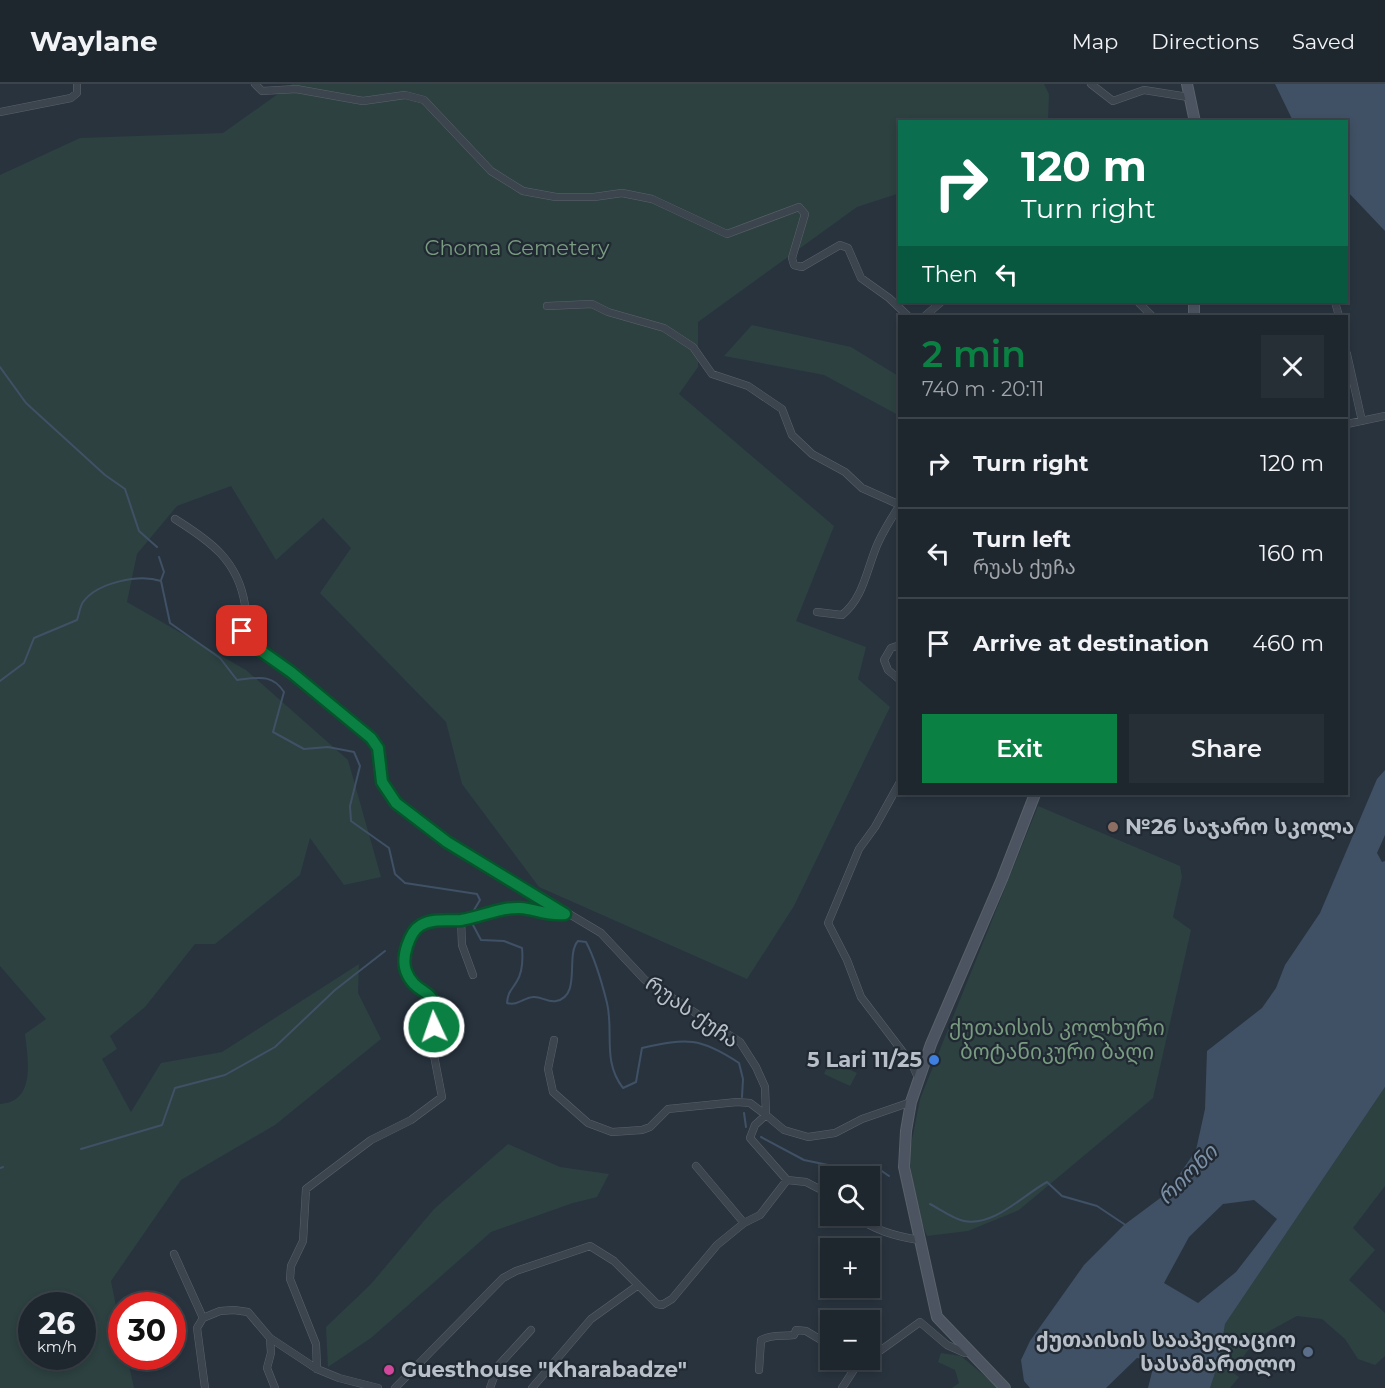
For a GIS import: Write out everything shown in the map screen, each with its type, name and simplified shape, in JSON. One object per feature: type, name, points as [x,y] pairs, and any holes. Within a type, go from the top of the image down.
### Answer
[{"type":"main road","points":[[1187,84],[1194,120]]},
{"type":"main road","points":[[1005,1388],[937,1317],[904,1167],[906,1131],[911,1102],[1035,795]]},
{"type":"street","points":[[0,112],[71,98],[77,93],[77,84]]},
{"type":"street","points":[[255,84],[262,91],[296,89],[363,101],[405,95],[417,97],[424,100],[491,171],[523,191],[556,197],[567,195],[594,197],[622,193],[652,199],[727,234],[799,207],[806,214],[792,258],[794,265],[802,267],[840,245],[848,248],[861,278],[889,298],[907,315]]},
{"type":"street","points":[[1091,84],[1113,101],[1144,90],[1188,96]]},
{"type":"street","points":[[926,315],[940,303]]},
{"type":"street","points":[[1139,303],[1151,315]]},
{"type":"street","points":[[548,306],[592,304],[608,312],[664,328],[693,347],[712,374],[748,386],[782,409],[792,435],[812,454],[845,471],[862,488],[898,504]]},
{"type":"street","points":[[1348,358],[1362,421]]},
{"type":"street","points":[[1348,424],[1385,416]]},
{"type":"street","points":[[817,612],[842,615],[848,610],[869,574],[877,545],[898,508]]},
{"type":"street","name":"რუას ქუჩა","points":[[174,519],[211,541],[235,575],[245,606],[242,631],[247,641],[291,672],[371,738],[378,748],[382,782],[396,803],[447,842],[565,914],[601,933],[645,980],[740,1042],[756,1066],[765,1087],[766,1115]]},
{"type":"street","points":[[898,646],[891,648],[884,660],[888,670],[898,678]]},
{"type":"street","points":[[898,786],[875,827],[859,849],[828,923],[847,960],[861,997],[912,1064],[919,1080]]},
{"type":"street","points":[[317,1369],[316,1344],[290,1279],[291,1266],[303,1241],[306,1189],[371,1140],[411,1120],[442,1097],[432,1045],[437,1009],[433,998],[415,984],[406,971],[404,958],[418,927],[429,921],[461,920],[522,908],[543,914],[565,914]]},
{"type":"street","points":[[461,920],[462,945],[473,975]]},
{"type":"street","points":[[554,1040],[548,1069],[553,1092],[588,1123],[612,1132],[642,1130],[650,1127],[668,1109],[737,1102],[750,1103],[784,1130],[808,1137],[835,1133],[862,1119],[911,1102]]},
{"type":"street","points":[[766,1115],[755,1125],[750,1138],[787,1180],[806,1182],[820,1189]]},
{"type":"street","points":[[696,1166],[744,1223]]},
{"type":"street","points":[[395,1388],[503,1278],[516,1270],[590,1246],[614,1261],[637,1286],[657,1304],[662,1305],[672,1299],[717,1245],[744,1223],[760,1215],[787,1180]]},
{"type":"street","points":[[868,1226],[890,1235],[919,1240]]},
{"type":"street","points":[[174,1254],[203,1318]]},
{"type":"street","points":[[532,1388],[591,1319],[637,1286]]},
{"type":"street","points":[[205,1388],[197,1328],[203,1318],[220,1311],[234,1310],[249,1312],[270,1338],[317,1369],[339,1378],[378,1388]]},
{"type":"street","points":[[880,1348],[920,1322],[951,1348],[965,1353],[969,1352]]},
{"type":"street","points":[[490,1388],[498,1366],[531,1330]]},
{"type":"street","points":[[759,1370],[760,1340],[772,1334],[794,1335],[796,1330],[806,1331],[820,1339]]},
{"type":"street","points":[[270,1338],[271,1353],[267,1368],[275,1388]]},
{"type":"street","points":[[842,1388],[854,1370]]},
{"type":"green space","name":"Choma Cemetery","points":[[292,84],[1044,84],[1049,94],[1048,120],[898,120],[898,194],[857,207],[698,322],[698,367],[679,394],[834,526],[796,621],[866,647],[858,679],[890,707],[794,906],[747,979],[539,887],[462,784],[446,722],[320,593],[351,548],[323,518],[276,560],[231,486],[177,506],[137,554],[127,602],[246,670],[348,760],[381,877],[344,885],[310,838],[300,875],[215,944],[195,944],[145,1007],[110,1036],[117,1049],[102,1059],[131,1112],[161,1063],[222,1052],[359,964],[358,993],[381,1039],[275,1125],[181,1180],[111,1281],[113,1292],[108,1292],[108,1370],[130,1370],[134,1388],[0,1388],[0,1104],[20,1096],[25,1088],[28,1067],[25,1034],[46,1019],[0,966],[0,175],[80,138],[223,133]]},
{"type":"green space","points":[[752,325],[851,347],[898,376],[898,415],[824,375],[724,356]]},
{"type":"green space","name":"ქუთაისის კოლხური ბოტანიკური ბაღი","points":[[1038,806],[1180,866],[1182,877],[1173,917],[1191,930],[1153,1098],[1019,1210],[968,1231],[927,1236],[916,1209],[909,1155],[920,1099]]},
{"type":"green space","points":[[830,1060],[857,1073],[850,1086],[824,1074]]},
{"type":"green space","points":[[1385,1087],[1385,1186],[1353,1228],[1375,1250],[1349,1280],[1385,1313],[1385,1356],[1375,1365],[1358,1359],[1345,1339],[1322,1319],[1297,1316],[1257,1338],[1232,1372],[1239,1377],[1230,1388],[1210,1388],[1219,1361],[1225,1324]]},
{"type":"green space","points":[[508,1144],[560,1167],[609,1174],[597,1197],[573,1203],[491,1232],[371,1338],[328,1367],[326,1327],[371,1284],[434,1209]]},
{"type":"green space","points":[[941,1353],[961,1356],[999,1388],[952,1388],[959,1383],[955,1370],[938,1362]]},
{"type":"water","points":[[1275,84],[1385,84],[1385,231],[1348,192],[1348,120],[1293,120]]},
{"type":"water","name":"რიონი","points":[[1385,770],[1385,835],[1377,853],[1382,862],[1385,861],[1385,1087],[1225,1324],[1219,1361],[1210,1388],[1148,1388],[1155,1360],[1137,1358],[1106,1388],[1030,1388],[1024,1381],[1021,1360],[1030,1341],[1084,1265],[1124,1225],[1167,1193],[1196,1150],[1205,1109],[1207,1051],[1262,1008],[1276,988],[1285,965],[1320,913],[1377,779]],"holes":[[[1254,1200],[1277,1219],[1236,1272],[1198,1303],[1164,1283],[1189,1237],[1223,1204]]]},
{"type":"waterway","points":[[0,367],[26,403],[105,475],[125,489],[139,531],[157,547]]},
{"type":"waterway","points":[[159,557],[164,572],[161,580]]},
{"type":"waterway","points":[[0,681],[24,663],[34,638],[77,620],[83,602],[98,589],[131,579],[161,581],[170,623],[220,658],[237,680],[269,679],[284,692],[273,732],[304,749],[328,747],[354,752],[360,766],[350,806],[351,821],[389,848],[395,874],[405,883],[477,894],[480,900],[474,910]]},
{"type":"waterway","points":[[473,925],[481,940],[504,941],[522,948],[520,973],[509,993],[507,1003],[511,1004],[533,997],[553,1001],[564,998],[571,984],[574,947],[578,941],[586,942],[598,971],[607,1003],[611,1057],[617,1078],[623,1088],[636,1082],[642,1048],[682,1041],[714,1048],[739,1063],[743,1079],[742,1097]]},
{"type":"waterway","points":[[81,1149],[162,1125],[175,1088],[225,1075],[275,1047],[335,990],[385,951]]},
{"type":"waterway","points":[[744,1113],[746,1127]]},
{"type":"waterway","points":[[761,1137],[804,1160],[828,1165],[873,1165],[889,1176]]},
{"type":"waterway","points":[[930,1204],[960,1220],[975,1222],[1008,1209],[1047,1182],[1062,1196],[1097,1206],[1127,1226]]},
{"type":"place","name":"№26 საჯარო სკოლა","points":[[1113,827]]},
{"type":"place","name":"5 Lari 11/25","points":[[934,1060]]},
{"type":"place","name":"ქუთაისის სააპელაციო სასამართლო","points":[[1308,1352]]},
{"type":"place","name":"Guesthouse \"Kharabadze\"","points":[[389,1370]]},
{"type":"route","points":[[242,631],[247,641],[291,672],[371,738],[380,756],[382,782],[396,803],[447,842],[565,914],[543,914],[522,908],[510,909],[461,920],[429,921],[418,927],[407,946],[404,958],[406,971],[415,984],[433,998],[437,1009],[434,1027]]}]
